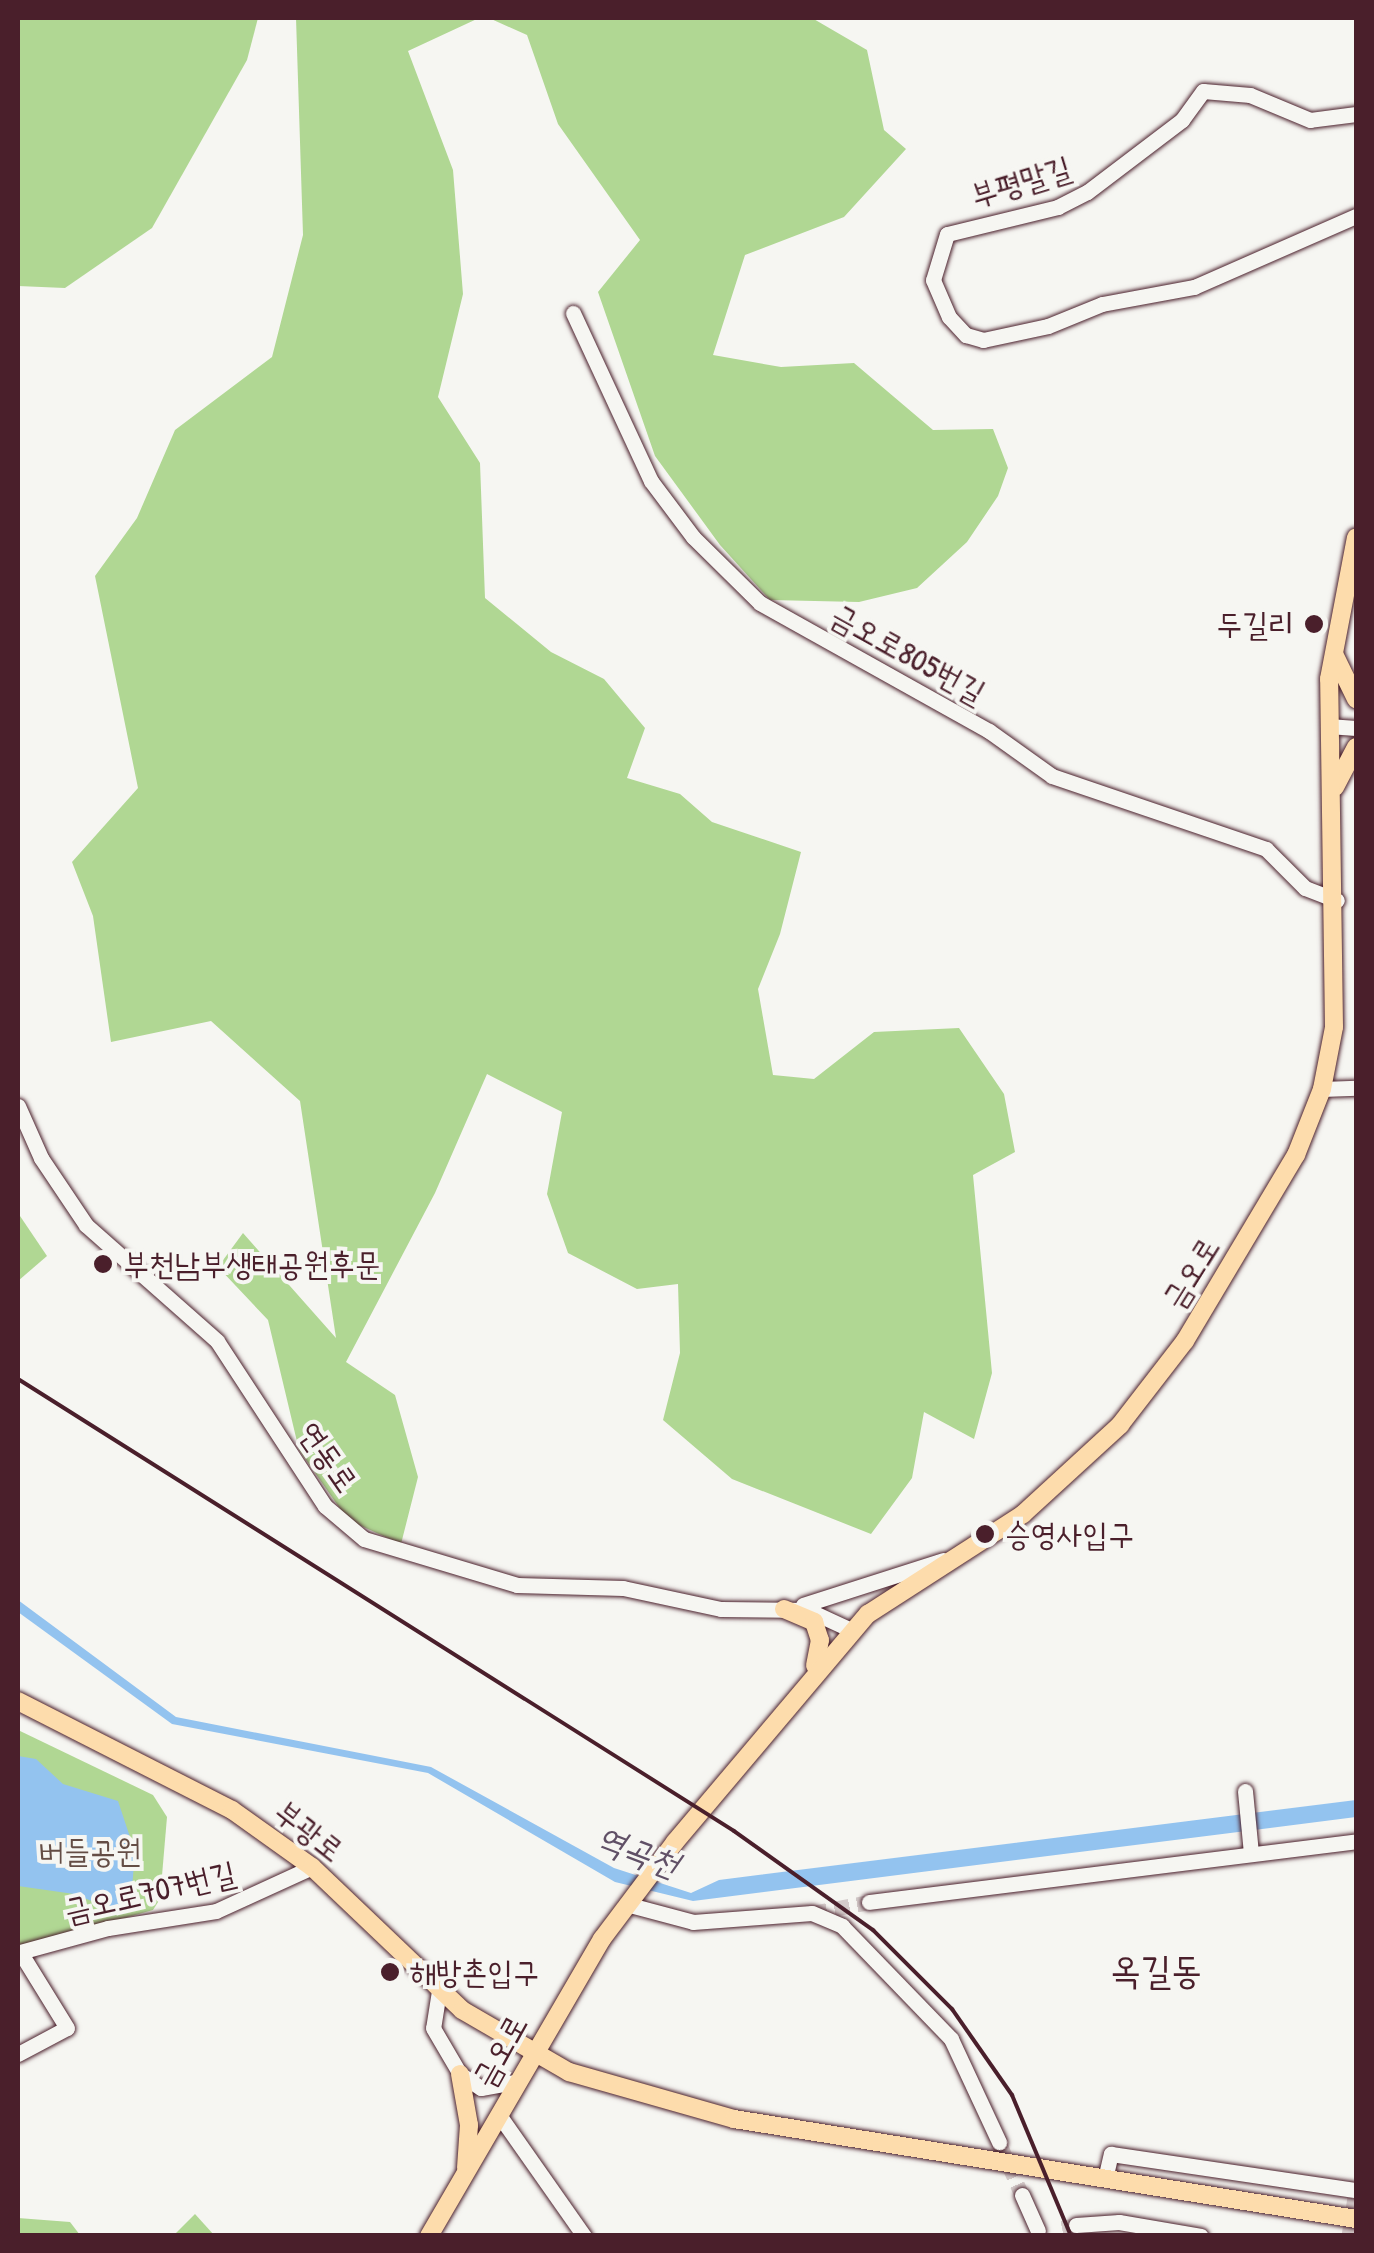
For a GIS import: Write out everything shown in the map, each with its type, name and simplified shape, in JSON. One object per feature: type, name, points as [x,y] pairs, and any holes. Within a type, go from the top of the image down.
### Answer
[{"type":"main road","name":"금오로","points":[[429,2236],[532,2055],[628,1902],[674,1842],[851,1630],[886,1598],[1061,1486],[1148,1392],[1272,1198],[1322,1089],[1337,998],[1337,900],[1328,726],[1332,648],[1356,538]]},
{"type":"main road","points":[[1332,648],[1356,700]]},
{"type":"main road","points":[[1332,797],[1356,747]]},
{"type":"main road","points":[[784,1609],[806,1615],[818,1630],[814,1672]]},
{"type":"main road","name":"부광로","points":[[18,1701],[198,1790],[312,1866],[439,1991],[532,2055],[734,2119],[1356,2220]]},
{"type":"main road","points":[[460,2074],[469,2125],[466,2172]]},
{"type":"street","name":"부평말길","points":[[1356,114],[1310,120],[1250,95],[1203,92],[1182,120],[1087,192],[1058,206],[946,234],[934,280],[949,317],[966,335],[984,340],[1048,326],[1102,304],[1194,287],[1338,230],[1356,216]]},
{"type":"street","name":"금오로805번길","points":[[573,313],[652,481],[693,537],[760,603],[989,731],[1052,776],[1266,849],[1306,888],[1337,900]]},
{"type":"street","points":[[1328,726],[1356,728]]},
{"type":"street","points":[[1322,1089],[1356,1088]]},
{"type":"street","name":"연동로","points":[[18,1106],[41,1158],[86,1225],[216,1341],[326,1506],[364,1539],[542,1589],[623,1588],[721,1609],[824,1612],[851,1630]]},
{"type":"street","points":[[784,1609],[956,1556]]},
{"type":"street","points":[[1245,1791],[1251,1854]]},
{"type":"street","points":[[869,1902],[1356,1841]]},
{"type":"street","name":"금오로707번길","points":[[18,2054],[67,2028],[20,1952],[108,1928],[216,1911],[312,1866]]},
{"type":"street","points":[[628,1902],[693,1922],[812,1912],[842,1926],[952,2038],[999,2142]]},
{"type":"street","points":[[439,1991],[433,2028],[460,2074],[481,2088],[518,2080]]},
{"type":"street","points":[[499,2115],[584,2236]]},
{"type":"street","points":[[1104,2178],[1111,2154],[1356,2190]]},
{"type":"street","points":[[1022,2195],[1038,2231]]},
{"type":"street","points":[[1076,2226],[1119,2222],[1201,2236]]},
{"type":"green space","points":[[18,18],[258,18],[247,60],[152,228],[65,288],[18,286]]},
{"type":"green space","points":[[296,18],[479,18],[408,51],[453,170],[463,294],[438,397],[480,463],[485,598],[551,652],[604,679],[645,728],[627,778],[680,794],[712,822],[801,852],[780,934],[758,989],[773,1075],[814,1079],[874,1032],[959,1028],[1004,1094],[1015,1152],[973,1175],[992,1373],[974,1439],[924,1412],[912,1478],[871,1534],[732,1479],[663,1420],[680,1353],[678,1284],[637,1289],[568,1253],[547,1194],[562,1112],[487,1074],[435,1193],[346,1362],[395,1395],[418,1477],[401,1544],[348,1520],[299,1450],[268,1320],[218,1267],[243,1233],[336,1338],[300,1101],[211,1021],[111,1042],[93,916],[72,862],[138,788],[95,576],[137,518],[175,430],[272,357],[303,235]]},
{"type":"green space","points":[[489,18],[812,18],[867,50],[884,130],[906,149],[844,217],[745,255],[713,355],[781,367],[854,363],[933,430],[993,429],[1008,468],[998,496],[967,542],[917,588],[859,602],[770,600],[720,545],[655,456],[598,292],[640,240],[558,124],[527,35]]},
{"type":"green space","points":[[18,1213],[47,1256],[18,1281]]},
{"type":"green space","name":"버들공원","points":[[18,1730],[153,1795],[167,1817],[160,1899],[153,1910],[18,1948]]},
{"type":"green space","points":[[195,2214],[214,2235],[174,2235]]},
{"type":"green space","points":[[18,2218],[70,2222],[80,2235],[18,2235]]},
{"type":"water","points":[[18,1600],[176,1717],[431,1767],[614,1868],[691,1893],[719,1880],[1356,1800],[1356,1817],[693,1901],[615,1882],[428,1773],[172,1724],[18,1612]]},
{"type":"water","points":[[18,1756],[36,1759],[63,1784],[118,1801],[135,1852],[131,1900],[112,1909],[74,1894],[18,1886]]},
{"type":"tunnel","points":[[812,1913],[869,1902]]},
{"type":"tunnel","points":[[999,2142],[1022,2195]]},
{"type":"tunnel","points":[[1349,2236],[1356,2190]]},
{"type":"tunnel","points":[[1062,2228],[1076,2225]]},
{"type":"railway","points":[[18,1379],[734,1831],[873,1930],[952,2009],[1012,2095],[1071,2236]]},
{"type":"place","name":"두길리","points":[[1314,624]]},
{"type":"place","name":"부천남부생태공원후문","points":[[103,1264]]},
{"type":"place","name":"승영사입구","points":[[985,1534]]},
{"type":"place","name":"해방촌입구","points":[[390,1972]]},
{"type":"district","name":"옥길동","points":[[1156,1970]]},
{"type":"water label","name":"역곡천","points":[[638,1851]]}]
